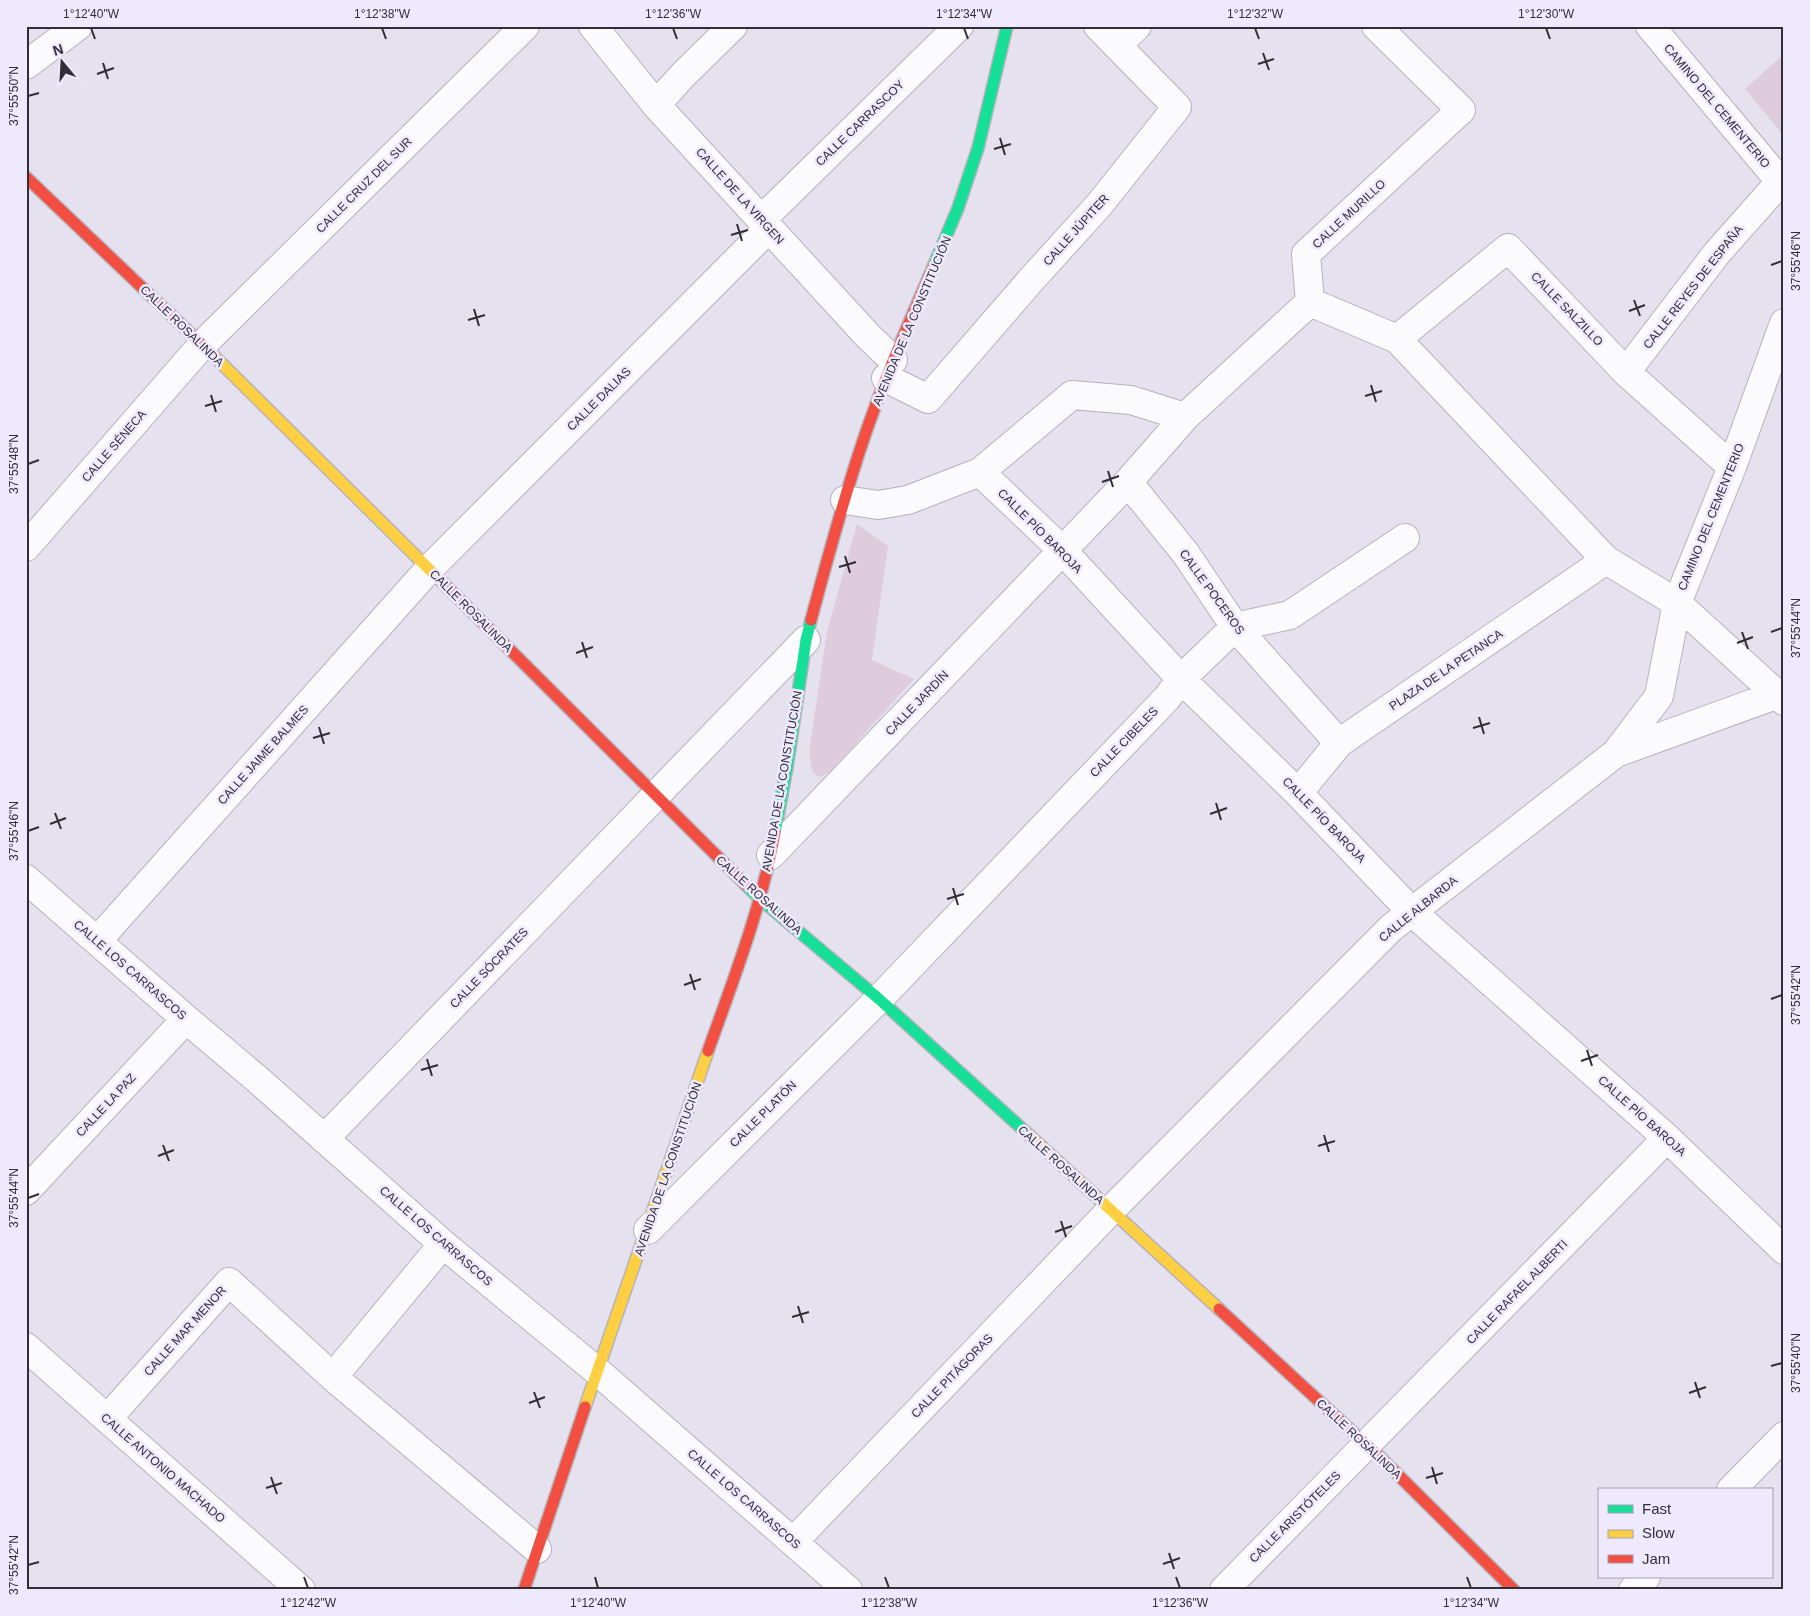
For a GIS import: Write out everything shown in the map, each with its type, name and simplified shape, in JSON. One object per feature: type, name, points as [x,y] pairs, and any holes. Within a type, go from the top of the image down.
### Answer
[{"type":"street","points":[[26,65],[78,26]]},
{"type":"street","name":"CALLE CRUZ DEL SUR","points":[[202,345],[525,26]]},
{"type":"street","name":"CALLE DE LA VIRGEN","points":[[593,26],[656,105],[867,335],[889,369]]},
{"type":"street","points":[[656,105],[683,75],[733,26]]},
{"type":"street","name":"CALLE CARRASCOY","points":[[765,224],[959,26]]},
{"type":"street","name":"AVENIDA DE LA CONSTITUCIÓN","points":[[524,1590],[597,1371],[648,1230],[740,961],[771,856],[787,767],[806,640],[845,500],[889,369],[958,208],[978,148],[1007,26]]},
{"type":"street","name":"CALLE JÚPITER","points":[[889,369],[928,399],[1031,280],[1100,205],[1177,108],[1098,26]]},
{"type":"street","points":[[1117,46],[1137,26]]},
{"type":"street","name":"CALLE MURILLO","points":[[1310,302],[1306,254],[1461,110],[1376,26]]},
{"type":"street","name":"CAMINO DEL CEMENTERIO","points":[[1650,26],[1782,184]]},
{"type":"street","name":"CALLE ROSALINDA","points":[[26,177],[202,345],[759,898],[879,999],[1111,1210],[1367,1445],[1514,1590]]},
{"type":"street","name":"CALLE REYES DE ESPAÑA","points":[[1626,372],[1717,252],[1782,184]]},
{"type":"street","name":"CALLE DALIAS","points":[[429,569],[747,252],[765,224]]},
{"type":"street","name":"CALLE SALZILLO","points":[[1397,339],[1508,248],[1626,372],[1732,467]]},
{"type":"street","points":[[1128,482],[1185,417],[1310,302],[1397,339],[1606,560],[1677,603],[1659,696],[1616,753]]},
{"type":"street","name":"CAMINO DEL CEMENTERIO","points":[[1781,696],[1677,603],[1732,467],[1784,323]]},
{"type":"street","name":"CALLE SÉNECA","points":[[26,547],[202,345]]},
{"type":"street","points":[[845,500],[878,504],[908,500],[980,472],[1072,395],[1131,400],[1185,417]]},
{"type":"street","name":"CALLE PÍO BAROJA","points":[[980,472],[1062,550],[1181,679],[1298,792],[1412,912],[1668,1138],[1784,1250]]},
{"type":"street","name":"CALLE JARDÍN","points":[[771,856],[1128,482]]},
{"type":"street","name":"CALLE POCEROS","points":[[1128,482],[1186,554],[1235,626],[1339,744]]},
{"type":"street","points":[[1235,626],[1290,615],[1405,538]]},
{"type":"street","name":"PLAZA DE LA PETANCA","points":[[1298,792],[1339,744],[1606,560]]},
{"type":"street","name":"CALLE JAIME BALMES","points":[[97,941],[429,569]]},
{"type":"street","name":"CALLE CIBELES","points":[[879,999],[1167,698],[1181,679],[1235,626]]},
{"type":"street","name":"CALLE SÓCRATES","points":[[324,1139],[806,640]]},
{"type":"street","name":"CALLE ALBARDA","points":[[1111,1210],[1391,928],[1616,753],[1781,696]]},
{"type":"street","name":"CALLE LOS CARRASCOS","points":[[26,879],[257,1079],[443,1244],[597,1371],[848,1590]]},
{"type":"street","name":"CALLE PLATÓN","points":[[648,1230],[879,999]]},
{"type":"street","name":"CALLE LA PAZ","points":[[26,1191],[186,1019]]},
{"type":"street","name":"CALLE RAFAEL ALBERTI","points":[[1367,1445],[1668,1138]]},
{"type":"street","name":"CALLE PITÁGORAS","points":[[793,1542],[1111,1210]]},
{"type":"street","points":[[333,1377],[443,1244]]},
{"type":"street","name":"CALLE MAR MENOR","points":[[107,1419],[229,1282],[333,1377],[537,1549]]},
{"type":"street","name":"CALLE ANTONIO MACHADO","points":[[26,1346],[301,1590]]},
{"type":"street","points":[[1733,1488],[1784,1436]]},
{"type":"street","name":"CALLE ARISTÓTELES","points":[[1224,1590],[1367,1445]]},
{"type":"street","points":[[1634,1590],[1645,1578]]},
{"type":"shaded area","points":[[1784,54],[1784,136],[1745,89]]},
{"type":"shaded area","points":[[857,524],[888,546],[872,660],[914,679],[829,773],[818,777],[812,771],[809,752],[827,632]]},
{"type":"traffic: fast","points":[[934,265],[958,208],[978,148],[1007,26]]},
{"type":"traffic: fast","points":[[775,832],[806,640],[811,620]]},
{"type":"traffic: fast","points":[[746,885],[879,999],[1029,1135]]},
{"type":"traffic: slow","points":[[214,356],[443,583]]},
{"type":"traffic: slow","points":[[585,1407],[708,1051]]},
{"type":"traffic: slow","points":[[1029,1135],[1219,1309]]},
{"type":"traffic: jam","points":[[26,177],[214,356]]},
{"type":"traffic: jam","points":[[811,620],[863,441],[888,374],[934,265]]},
{"type":"traffic: jam","points":[[443,583],[746,885]]},
{"type":"traffic: jam","points":[[708,1051],[755,915],[775,832]]},
{"type":"traffic: jam","points":[[1219,1309],[1383,1460],[1514,1590]]},
{"type":"traffic: jam","points":[[524,1590],[585,1407]]}]
